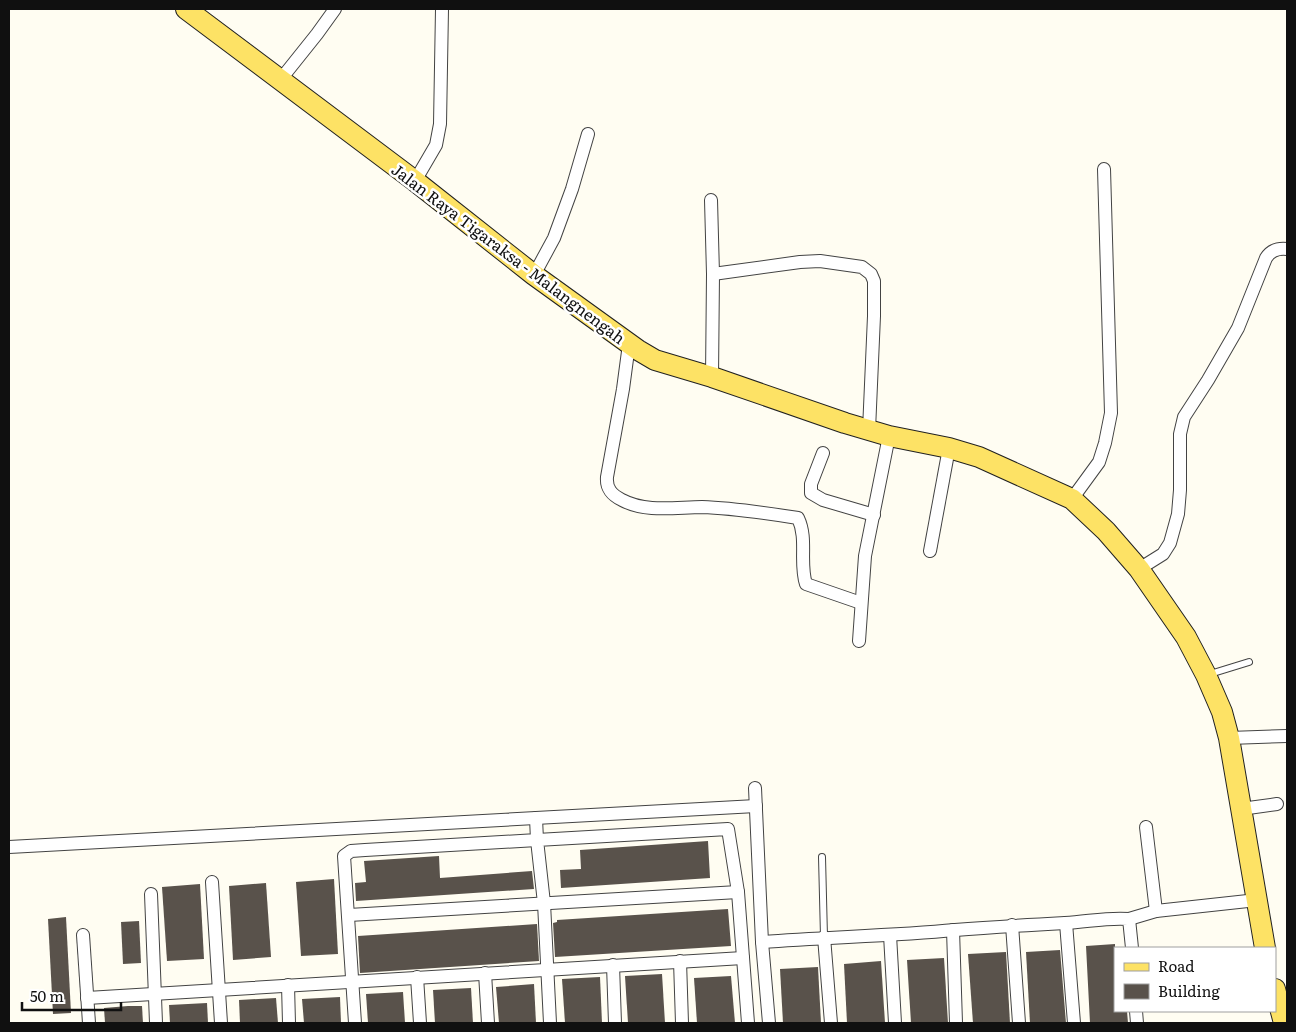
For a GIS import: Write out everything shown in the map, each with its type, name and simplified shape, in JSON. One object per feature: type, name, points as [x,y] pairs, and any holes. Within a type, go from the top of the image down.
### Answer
[{"type":"main road","name":"Jalan Raya Tigaraksa - Malangnengah","points":[[186,9],[415,181],[534,275],[655,360],[889,436],[949,448],[979,457],[1072,499],[1106,532],[1139,569],[1186,637],[1206,675],[1222,712],[1229,738],[1265,947]]},
{"type":"main road","points":[[1276,992],[1285,1023]]},
{"type":"street","points":[[281,79],[335,9]]},
{"type":"street","points":[[415,181],[436,145],[440,124],[442,9]]},
{"type":"street","points":[[534,275],[554,238],[572,189],[588,134]]},
{"type":"street","points":[[1072,499],[1099,462],[1110,413],[1104,169]]},
{"type":"street","points":[[711,200],[713,274],[712,377]]},
{"type":"street","points":[[1139,569],[1163,554],[1176,528],[1180,490],[1180,434],[1184,417],[1238,328],[1270,252],[1280,248],[1287,249]]},
{"type":"street","points":[[713,274],[820,261],[862,267],[871,274],[874,281],[874,307],[872,408],[869,430]]},
{"type":"street","points":[[630,344],[606,484],[610,492],[622,501],[636,505],[663,508],[701,507],[748,510],[798,518],[801,525],[806,584],[861,603]]},
{"type":"street","points":[[859,641],[865,556],[889,436]]},
{"type":"street","points":[[930,551],[949,448]]},
{"type":"street","points":[[823,453],[810,484],[811,494],[823,500],[874,515]]},
{"type":"street","points":[[1229,738],[1287,736]]},
{"type":"street","points":[[755,788],[762,942],[768,1023]]},
{"type":"street","points":[[1241,809],[1278,804]]},
{"type":"street","points":[[9,847],[756,806]]},
{"type":"street","points":[[536,818],[544,904],[550,1023]]},
{"type":"street","points":[[1146,827],[1156,911]]},
{"type":"street","points":[[355,1023],[344,856],[351,851],[728,829],[738,892],[748,1023]]},
{"type":"street","points":[[212,882],[221,1023]]},
{"type":"street","points":[[349,915],[738,892]]},
{"type":"street","points":[[151,894],[156,1023]]},
{"type":"street","points":[[762,942],[824,937],[890,936],[1012,925],[1066,923],[1116,918],[1129,919],[1156,911],[1257,900]]},
{"type":"street","points":[[1129,919],[1132,947]]},
{"type":"street","points":[[1066,923],[1074,1023]]},
{"type":"street","points":[[1012,925],[1018,1023]]},
{"type":"street","points":[[953,930],[956,1023]]},
{"type":"street","points":[[83,935],[89,1023]]},
{"type":"street","points":[[890,936],[895,1023]]},
{"type":"street","points":[[824,937],[831,1023]]},
{"type":"street","points":[[87,998],[743,958]]},
{"type":"street","points":[[680,961],[682,1023]]},
{"type":"street","points":[[613,965],[615,1023]]},
{"type":"street","points":[[485,973],[488,1023]]},
{"type":"street","points":[[417,977],[420,1023]]},
{"type":"street","points":[[288,985],[290,1023]]},
{"type":"lane","points":[[1206,675],[1249,662]]},
{"type":"lane","points":[[822,857],[824,937]]},
{"type":"building","points":[[708,841],[710,878],[561,888],[560,870],[581,869],[580,850]]},
{"type":"building","points":[[439,856],[440,878],[532,871],[534,889],[356,901],[355,883],[366,882],[364,861]]},
{"type":"building","points":[[334,879],[338,954],[301,956],[296,882]]},
{"type":"building","points":[[266,883],[271,957],[233,960],[229,886]]},
{"type":"building","points":[[200,884],[204,959],[167,961],[162,887]]},
{"type":"building","points":[[728,909],[731,946],[555,957],[553,923],[557,922],[557,920]]},
{"type":"building","points":[[66,917],[71,1013],[53,1014],[48,919]]},
{"type":"building","points":[[139,921],[141,963],[123,964],[121,922]]},
{"type":"building","points":[[537,924],[539,961],[360,973],[358,936]]},
{"type":"building","points":[[1115,944],[1114,1012],[1127,1012],[1128,1023],[1090,1023],[1086,946]]},
{"type":"building","points":[[1060,950],[1066,1023],[1030,1023],[1026,952]]},
{"type":"building","points":[[1006,952],[1010,1023],[973,1023],[968,954]]},
{"type":"building","points":[[944,958],[948,1023],[911,1023],[907,960]]},
{"type":"building","points":[[881,961],[885,1023],[847,1023],[844,964]]},
{"type":"building","points":[[818,967],[821,1023],[783,1023],[780,969]]},
{"type":"building","points":[[662,974],[665,1023],[628,1023],[625,976]]},
{"type":"building","points":[[731,976],[735,1023],[697,1023],[694,978]]},
{"type":"building","points":[[600,977],[602,1023],[565,1023],[562,979]]},
{"type":"building","points":[[534,984],[536,1023],[499,1023],[496,987]]},
{"type":"building","points":[[471,988],[473,1023],[435,1023],[433,990]]},
{"type":"building","points":[[403,992],[405,1023],[368,1023],[366,994]]},
{"type":"building","points":[[340,997],[341,1023],[304,1023],[302,999]]},
{"type":"building","points":[[276,998],[278,1023],[240,1023],[239,1000]]},
{"type":"building","points":[[207,1003],[208,1023],[170,1023],[169,1005]]},
{"type":"building","points":[[142,1006],[143,1023],[105,1023],[104,1008]]}]
